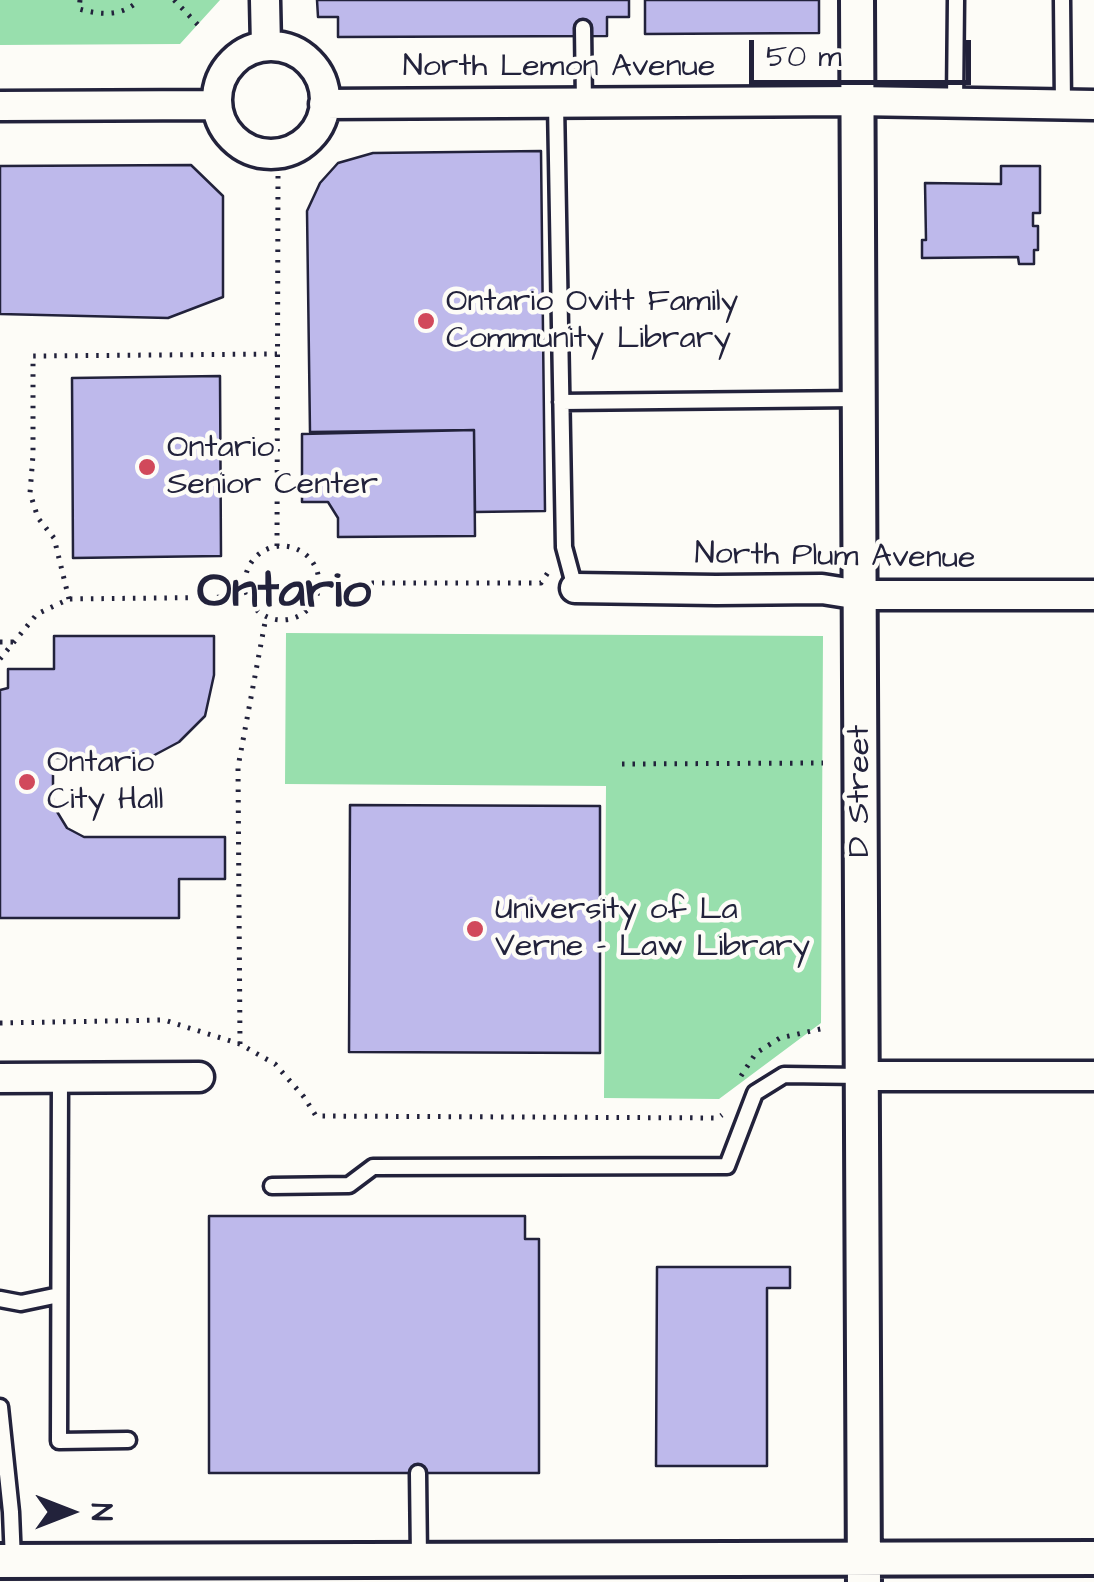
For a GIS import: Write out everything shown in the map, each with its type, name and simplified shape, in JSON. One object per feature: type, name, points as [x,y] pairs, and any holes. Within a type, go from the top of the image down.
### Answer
[{"type":"street","points":[[266,0],[266,46]]},
{"type":"street","name":"D Street","points":[[857,0],[864,1570]]},
{"type":"street","points":[[281,47],[309,62],[324,89],[324,104],[320,122],[311,136],[280,154],[262,154],[232,137],[222,122],[218,88],[224,72],[249,50],[281,47]]},
{"type":"street","name":"North Lemon Avenue","points":[[324,104],[857,101],[1094,105]]},
{"type":"street","points":[[0,106],[217,105]]},
{"type":"street","name":"North Plum Avenue","points":[[575,588],[822,589],[860,595],[1094,595]]},
{"type":"street","points":[[0,1078],[198,1076]]},
{"type":"street","points":[[863,1076],[1094,1076]]},
{"type":"street","points":[[6,1561],[419,1570],[628,1564],[864,1570],[1094,1558]]},
{"type":"lane","points":[[955,103],[956,0]]},
{"type":"lane","points":[[1062,0],[1063,104]]},
{"type":"lane","points":[[575,588],[564,548],[561,402],[570,104],[582,28]]},
{"type":"lane","points":[[561,402],[859,399]]},
{"type":"lane","points":[[272,1186],[350,1185],[373,1166],[727,1166],[754,1093],[784,1075],[863,1076]]},
{"type":"lane","points":[[60,1077],[60,1441],[128,1440]]},
{"type":"lane","points":[[0,1299],[21,1303],[60,1295]]},
{"type":"lane","points":[[0,1407],[11,1512],[6,1561]]},
{"type":"lane","points":[[418,1472],[419,1570]]},
{"type":"path","points":[[80,0],[79,10],[108,15],[140,0]]},
{"type":"path","points":[[174,0],[204,30]]},
{"type":"path","points":[[277,546],[278,176]]},
{"type":"path","points":[[69,600],[54,538],[38,518],[30,493],[33,356],[277,354]]},
{"type":"path","points":[[277,546],[301,551],[317,571],[319,584],[311,606],[290,619],[278,620],[258,612],[245,586],[250,564],[257,555],[277,546]]},
{"type":"path","points":[[319,584],[541,583],[564,548]]},
{"type":"path","points":[[0,658],[37,614],[69,600],[247,596]]},
{"type":"path","points":[[240,1044],[238,767],[266,616]]},
{"type":"path","points":[[0,642],[16,642]]},
{"type":"path","points":[[622,764],[823,763]]},
{"type":"path","points":[[0,1022],[164,1020],[240,1044],[275,1064],[316,1116],[718,1118],[734,1106]]},
{"type":"path","points":[[739,1080],[756,1053],[780,1038],[826,1028]]},
{"type":"green space","points":[[0,0],[220,0],[180,44],[0,45]]},
{"type":"green space","points":[[286,633],[823,636],[821,1023],[719,1099],[604,1098],[606,786],[285,784]]},
{"type":"building","points":[[317,0],[629,0],[629,17],[607,17],[607,36],[338,37],[338,17],[318,17]]},
{"type":"building","points":[[645,0],[819,0],[819,33],[645,34]]},
{"type":"building","name":"Ontario Ovitt Family Community Library","points":[[541,151],[545,511],[475,512],[474,430],[310,432],[307,211],[320,183],[338,163],[373,153]]},
{"type":"building","points":[[191,165],[223,196],[223,297],[168,318],[0,314],[0,166]]},
{"type":"building","points":[[1001,166],[1040,166],[1040,213],[1033,213],[1033,226],[1038,226],[1034,264],[1019,264],[1018,257],[922,258],[922,240],[926,240],[925,183],[1001,184]]},
{"type":"building","name":"Ontario Senior Center","points":[[220,376],[221,556],[73,558],[72,378]]},
{"type":"building","points":[[474,430],[475,536],[338,537],[338,518],[328,502],[302,502],[302,434]]},
{"type":"building","name":"Ontario City Hall","points":[[54,636],[214,636],[214,675],[205,716],[179,742],[149,758],[53,758],[53,805],[67,828],[84,837],[225,837],[225,879],[179,879],[179,918],[0,918],[0,690],[8,688],[8,669],[54,669]]},
{"type":"building","name":"University of La Verne - Law Library","points":[[350,805],[600,806],[600,1053],[349,1052]]},
{"type":"building","points":[[209,1216],[525,1216],[525,1239],[539,1239],[539,1473],[209,1473]]},
{"type":"building","points":[[657,1267],[790,1267],[790,1288],[767,1288],[767,1466],[656,1466]]},
{"type":"place","name":"Ontario Ovitt Family Community Library","points":[[426,321]]},
{"type":"place","name":"Ontario Senior Center","points":[[147,467]]},
{"type":"place","name":"Ontario City Hall","points":[[27,782]]},
{"type":"place","name":"University of La Verne - Law Library","points":[[475,929]]},
{"type":"district","name":"Ontario","points":[[284,595]]}]
